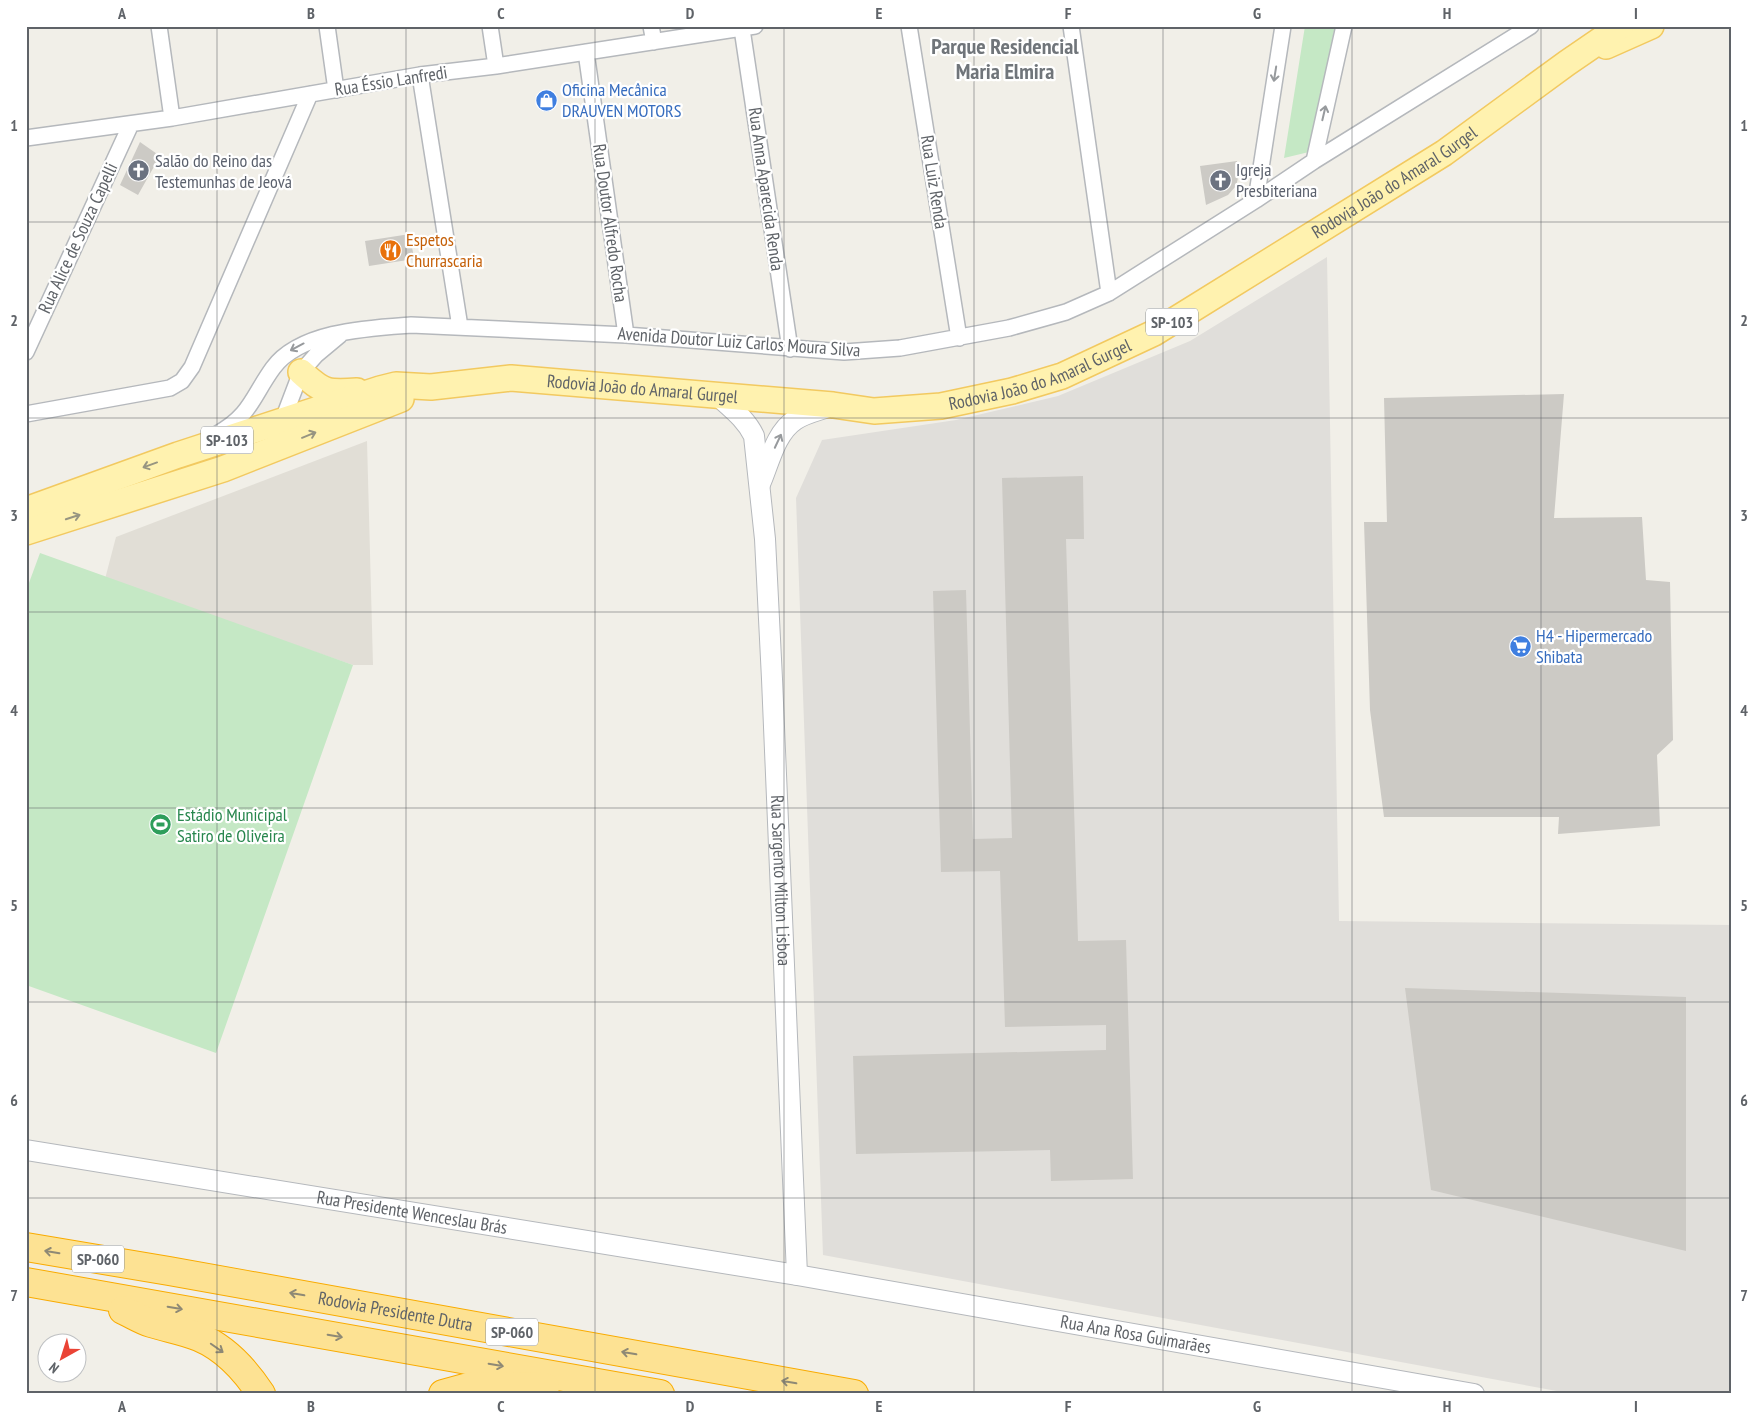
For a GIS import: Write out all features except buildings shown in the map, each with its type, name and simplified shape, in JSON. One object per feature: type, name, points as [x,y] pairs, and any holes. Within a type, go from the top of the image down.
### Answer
[{"type":"highway","name":"Rodovia Presidente Dutra","points":[[26,1247],[854,1394]]},
{"type":"highway","name":"Rodovia Presidente Dutra","points":[[26,1282],[660,1394]]},
{"type":"highway","points":[[93,1294],[148,1322],[199,1337],[211,1343],[252,1379],[261,1394]]},
{"type":"highway","points":[[442,1394],[472,1386],[626,1388]]},
{"type":"main road","name":"Rodovia João do Amaral Gurgel","points":[[26,510],[178,455],[380,389],[396,386],[431,386],[511,378],[833,405],[874,411],[941,406],[994,395],[1062,376],[1145,337],[1444,153],[1621,26]]},
{"type":"main road","name":"Rodovia João do Amaral Gurgel","points":[[1567,63],[1651,26]]},
{"type":"main road","points":[[301,372],[317,387],[325,390],[337,392],[380,389]]},
{"type":"main road","name":"Rodovia João do Amaral Gurgel","points":[[26,532],[224,469],[431,386]]},
{"type":"main road","points":[[224,469],[269,438],[282,422]]},
{"type":"street","points":[[159,26],[172,118]]},
{"type":"street","points":[[326,26],[336,90]]},
{"type":"street","points":[[490,26],[496,66]]},
{"type":"street","points":[[651,26],[654,42]]},
{"type":"street","name":"Rua Luiz Renda","points":[[909,26],[959,338]]},
{"type":"street","points":[[1071,26],[1109,293]]},
{"type":"street","points":[[1256,200],[1283,26]]},
{"type":"street","points":[[1314,161],[1344,26]]},
{"type":"street","name":"Avenida Doutor Luiz Carlos Moura Silva","points":[[178,455],[239,420],[249,408],[274,367],[289,351],[303,343],[343,332],[376,327],[412,325],[626,335],[844,352],[900,348],[959,338],[1010,328],[1066,312],[1109,293],[1314,161],[1530,26]]},
{"type":"street","name":"Rua Éssio Lanfredi","points":[[26,138],[172,118],[420,75],[496,66],[748,28]]},
{"type":"street","name":"Rua Anna Aparecida Renda","points":[[748,28],[790,349]]},
{"type":"street","name":"Rua Doutor Alfredo Rocha","points":[[586,52],[626,335]]},
{"type":"street","points":[[420,75],[460,327]]},
{"type":"street","points":[[26,414],[170,388],[182,381],[192,367],[310,94]]},
{"type":"street","name":"Rua Alice de Souza Capelli","points":[[26,352],[131,124]]},
{"type":"street","points":[[282,422],[301,372],[316,355],[343,332]]},
{"type":"street","name":"Rua Sargento Milton Lisboa","points":[[717,395],[750,426],[754,436],[765,539],[797,1275]]},
{"type":"street","points":[[760,486],[780,437],[787,426],[796,419],[833,405]]},
{"type":"street","name":"Rua Presidente Wenceslau Brás","points":[[26,1150],[797,1275]]},
{"type":"street","name":"Rua Ana Rosa Guimarães","points":[[797,1275],[1474,1394]]},
{"type":"shaded area","points":[[1327,257],[1339,921],[1732,925],[1732,1394],[1573,1394],[823,1255],[796,498],[822,440],[956,420],[1058,396],[1190,341]]},
{"type":"shaded area","points":[[367,441],[373,665],[353,665],[105,579],[116,537]]},
{"type":"green space","points":[[1305,26],[1335,26],[1309,152],[1284,158]]},
{"type":"green space","name":"Estádio Municipal Satiro de Oliveira","points":[[40,553],[353,665],[216,1053],[26,985],[26,591]]},
{"type":"place","name":"Oficina Mecânica DRAUVEN MOTORS","points":[[546,100]]},
{"type":"place","name":"Salão do Reino das Testemunhas de Jeová","points":[[139,171]]},
{"type":"place","name":"Igreja Presbiteriana","points":[[1220,180]]},
{"type":"place","name":"Espetos Churrascaria","points":[[390,250]]},
{"type":"place","name":"H4 - Hipermercado Shibata","points":[[1520,646]]},
{"type":"place","name":"Estádio Municipal Satiro de Oliveira","points":[[161,825]]},
{"type":"district","name":"Parque Residencial Maria Elmira","points":[[1005,58]]}]
